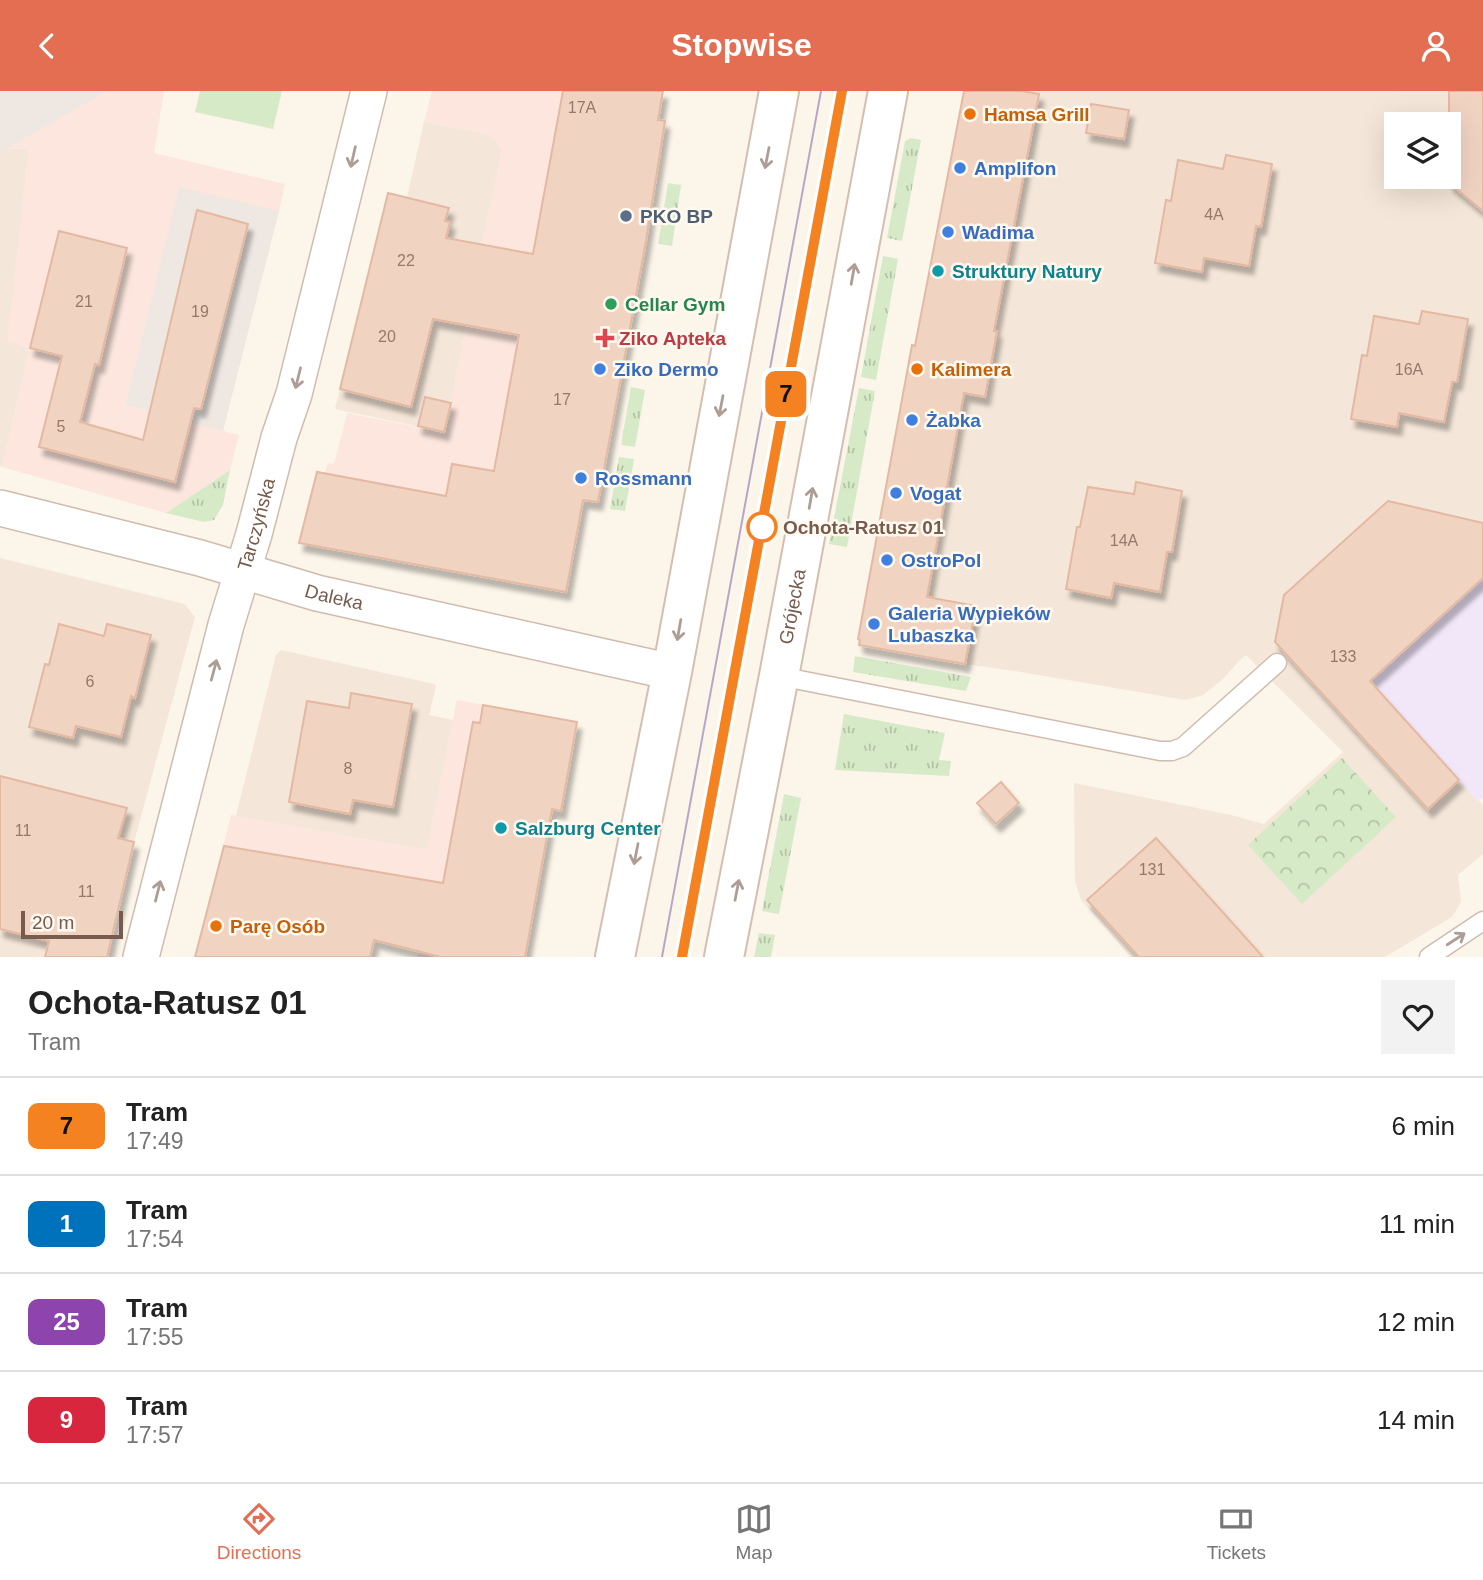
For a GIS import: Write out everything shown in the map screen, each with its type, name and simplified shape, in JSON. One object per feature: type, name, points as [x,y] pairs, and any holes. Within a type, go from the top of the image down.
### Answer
[{"type":"main road","points":[[615,957],[672,672],[779,91]]},
{"type":"main road","name":"Grójecka","points":[[724,957],[888,91]]},
{"type":"street","name":"Tarczyńska","points":[[141,957],[226,625],[254,534],[279,437],[294,394],[369,91]]},
{"type":"street","name":"Daleka","points":[[0,508],[317,593],[672,672]]},
{"type":"lane","points":[[779,676],[1172,751],[1183,747],[1277,663]]},
{"type":"lane","points":[[1429,957],[1483,921]]},
{"type":"shaded area","points":[[0,91],[108,91],[0,152]]},
{"type":"shaded area","points":[[108,91],[164,91],[154,153],[285,184],[279,211],[179,188],[125,405],[239,435],[230,470],[166,513],[2,467],[30,349],[7,341],[29,148],[4,149]]},
{"type":"shaded area","points":[[432,91],[663,91],[661,101],[658,101],[646,240],[598,502],[570,497],[579,519],[566,592],[299,543],[317,472],[325,473],[328,463],[334,464],[347,413],[444,432],[502,152],[498,142],[488,134],[424,122]]},
{"type":"shaded area","points":[[964,91],[1483,91],[1483,578],[1370,681],[1483,805],[1483,854],[1458,875],[1461,902],[1452,917],[1385,957],[1131,957],[1081,900],[1075,881],[1074,783],[1264,824],[1343,752],[1246,655],[1203,695],[1186,700],[859,645],[912,345],[916,344]]},
{"type":"shaded area","points":[[424,122],[488,134],[498,142],[502,152],[444,432],[335,409],[388,193],[407,197]]},
{"type":"shaded area","points":[[29,148],[8,341],[30,348],[2,467],[0,152],[4,149]]},
{"type":"shaded area","points":[[179,187],[279,211],[223,431],[125,405]]},
{"type":"shaded area","points":[[0,558],[184,604],[195,617],[134,842],[107,957],[0,957]]},
{"type":"shaded area","points":[[1483,578],[1483,797],[1478,802],[1370,681]]},
{"type":"shaded area","points":[[281,650],[436,686],[429,715],[453,720],[427,850],[236,816],[276,655]]},
{"type":"shaded area","name":"Salzburg Center","points":[[457,700],[577,722],[561,811],[552,810],[525,957],[418,957],[418,951],[210,899],[231,815],[427,850]]},
{"type":"green space","points":[[200,91],[282,91],[273,129],[195,112]]},
{"type":"green space","points":[[911,138],[921,140],[902,241],[887,238],[905,141]]},
{"type":"green space","points":[[668,183],[681,185],[672,246],[658,244]]},
{"type":"green space","points":[[883,256],[898,259],[876,380],[861,377]]},
{"type":"green space","points":[[631,387],[645,390],[635,447],[621,445]]},
{"type":"green space","points":[[859,388],[875,391],[847,547],[829,544]]},
{"type":"green space","points":[[619,457],[634,459],[625,511],[610,509]]},
{"type":"green space","points":[[230,470],[223,505],[214,520],[204,522],[166,513]]},
{"type":"green space","points":[[855,656],[971,677],[966,691],[853,672]]},
{"type":"green space","points":[[844,714],[945,733],[939,760],[951,761],[949,776],[835,770]]},
{"type":"green space","points":[[1342,758],[1396,817],[1302,904],[1248,845]]},
{"type":"green space","points":[[784,794],[801,798],[779,914],[762,911]]},
{"type":"green space","points":[[759,933],[775,935],[771,957],[754,957]]},
{"type":"building","points":[[563,91],[663,91],[658,120],[665,121],[598,502],[583,500],[566,592],[299,543],[317,472],[446,496],[452,464],[494,471],[519,335],[433,319],[411,407],[340,389],[388,193],[449,208],[445,221],[450,222],[446,238],[533,254]]},
{"type":"building","points":[[964,91],[1022,91],[1039,94],[994,331],[997,331],[985,397],[964,393],[927,597],[976,606],[965,664],[859,645],[858,639],[912,345],[915,346]]},
{"type":"building","points":[[1449,91],[1483,91],[1483,211],[1456,189],[1461,189],[1461,112],[1449,112]]},
{"type":"building","points":[[1091,104],[1129,110],[1124,139],[1086,133]]},
{"type":"building","points":[[1226,155],[1272,164],[1261,227],[1256,226],[1249,266],[1204,258],[1202,272],[1155,263],[1166,200],[1171,201],[1178,160],[1223,169]]},
{"type":"building","points":[[197,210],[248,224],[201,409],[194,408],[175,482],[39,447],[62,356],[30,348],[59,231],[127,248],[99,365],[95,364],[80,422],[143,440]]},
{"type":"building","points":[[1422,311],[1468,319],[1457,382],[1452,382],[1444,422],[1399,413],[1397,427],[1351,419],[1362,355],[1367,356],[1374,316],[1419,324]]},
{"type":"building","points":[[425,397],[451,403],[444,432],[418,426]]},
{"type":"building","points":[[1136,482],[1182,491],[1172,552],[1167,552],[1160,592],[1114,583],[1111,598],[1066,589],[1077,527],[1080,527],[1088,487],[1134,494]]},
{"type":"building","points":[[1388,501],[1483,523],[1483,578],[1370,681],[1459,780],[1428,809],[1275,642],[1284,595]]},
{"type":"building","points":[[59,624],[104,636],[107,624],[151,635],[135,698],[131,696],[121,737],[76,726],[73,738],[29,727],[45,664],[49,665]]},
{"type":"building","points":[[351,693],[412,704],[393,807],[353,800],[350,814],[289,802],[307,701],[349,708]]},
{"type":"building","name":"Salzburg Center","points":[[483,705],[577,722],[561,811],[552,809],[525,957],[441,957],[374,940],[370,957],[195,957],[224,846],[443,883],[473,722],[480,723]]},
{"type":"building","points":[[0,776],[127,808],[118,838],[134,842],[107,957],[45,957],[49,941],[0,929]]},
{"type":"building","points":[[1001,782],[1019,803],[996,824],[977,803]]},
{"type":"building","points":[[1156,838],[1263,957],[1139,957],[1087,900]]},
{"type":"tram line","points":[[662,957],[821,91]]},
{"type":"tram line","points":[[682,957],[842,91]]},
{"type":"tram line","name":"7","points":[[682,957],[842,91]]},
{"type":"place","name":"Hamsa Grill","points":[[970,114]]},
{"type":"place","name":"Amplifon","points":[[960,168]]},
{"type":"place","name":"PKO BP","points":[[626,216]]},
{"type":"place","name":"Wadima","points":[[948,232]]},
{"type":"place","name":"Struktury Natury","points":[[938,271]]},
{"type":"place","name":"Cellar Gym","points":[[611,304]]},
{"type":"place","name":"Ziko Apteka","points":[[605,338]]},
{"type":"place","name":"Ziko Dermo","points":[[600,369]]},
{"type":"place","name":"Kalimera","points":[[917,369]]},
{"type":"place","name":"Żabka","points":[[912,420]]},
{"type":"place","name":"Rossmann","points":[[581,478]]},
{"type":"place","name":"Vogat","points":[[896,493]]},
{"type":"place","name":"Ochota-Ratusz 01","points":[[762,527]]},
{"type":"place","name":"OstroPol","points":[[887,560]]},
{"type":"place","name":"Galeria Wypieków Lubaszka","points":[[874,624]]},
{"type":"place","name":"Salzburg Center","points":[[501,828]]},
{"type":"place","name":"Parę Osób","points":[[216,926]]}]
